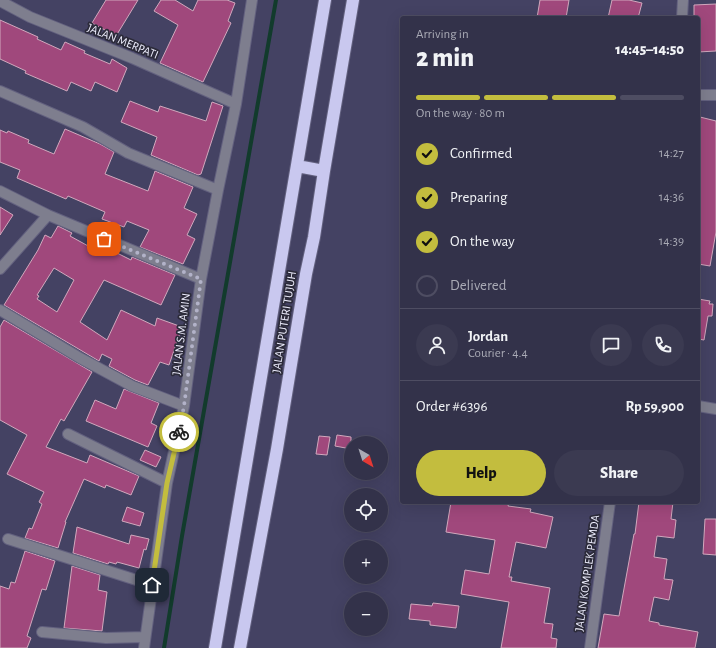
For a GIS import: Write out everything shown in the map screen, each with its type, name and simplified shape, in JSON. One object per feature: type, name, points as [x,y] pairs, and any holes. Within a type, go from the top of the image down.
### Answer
[{"type":"highway","name":"JALAN PUTERI TUJUH","points":[[215,648],[325,0]]},
{"type":"highway","name":"JALAN PUTERI TUJUH","points":[[240,648],[277,449],[306,274],[314,237],[353,0]]},
{"type":"highway","points":[[297,166],[324,170]]},
{"type":"street","name":"JALAN S.M. AMIN","points":[[144,648],[167,483],[184,406],[201,279],[236,104],[252,0]]},
{"type":"street","points":[[682,16],[683,0]]},
{"type":"street","name":"JALAN MERPATI","points":[[0,1],[30,17],[132,58],[236,104]]},
{"type":"street","points":[[0,91],[83,127],[128,153],[218,190]]},
{"type":"street","points":[[700,95],[716,95]]},
{"type":"street","points":[[0,191],[48,215],[201,279]]},
{"type":"street","points":[[0,269],[48,215]]},
{"type":"street","points":[[0,310],[80,358],[132,386],[184,406]]},
{"type":"street","points":[[700,406],[716,409]]},
{"type":"street","points":[[68,434],[167,483]]},
{"type":"street","name":"JALAN KOMPLEK PEMDA","points":[[590,648],[610,504]]},
{"type":"street","points":[[8,539],[152,585]]},
{"type":"street","points":[[42,632],[106,638],[146,637]]},
{"type":"building","points":[[106,0],[138,0],[116,36],[92,23]]},
{"type":"building","points":[[161,0],[175,0],[193,11],[198,0],[227,0],[235,3],[228,21],[231,23],[203,82],[160,63],[178,25],[154,11]]},
{"type":"building","points":[[540,0],[569,0],[566,16],[537,16]]},
{"type":"building","points":[[612,0],[629,0],[642,3],[639,16],[608,16]]},
{"type":"building","points":[[716,4],[716,51],[700,52],[700,16],[694,16],[694,5]]},
{"type":"building","points":[[0,20],[38,37],[37,39],[61,50],[65,42],[85,51],[84,53],[110,64],[112,59],[127,68],[117,92],[95,82],[91,91],[71,82],[67,91],[25,73],[26,71],[0,59]]},
{"type":"building","points":[[130,101],[158,112],[160,106],[206,121],[212,102],[223,106],[201,174],[198,175],[151,155],[157,137],[121,122]]},
{"type":"building","points":[[700,117],[716,121],[716,232],[710,266],[700,264]]},
{"type":"building","points":[[65,129],[100,144],[114,152],[105,174],[148,191],[155,171],[193,187],[184,208],[197,214],[187,235],[195,239],[183,264],[140,247],[149,230],[127,221],[124,227],[102,219],[105,212],[68,196],[66,199],[17,178],[20,170],[0,162],[0,130],[7,133],[8,131],[29,140],[28,143],[54,154]]},
{"type":"building","points":[[0,207],[13,215],[0,235]]},
{"type":"building","points":[[58,226],[72,233],[70,236],[90,247],[93,241],[131,260],[132,257],[175,275],[161,305],[104,280],[80,322],[107,340],[121,310],[155,326],[157,318],[182,327],[169,365],[160,362],[148,385],[109,366],[112,359],[102,354],[99,361],[4,305],[38,250],[45,235],[51,238]],"holes":[[[54,268],[74,280],[57,312],[37,299],[39,296],[37,295]]]},
{"type":"building","points":[[700,299],[710,301],[709,304],[713,304],[712,316],[708,316],[704,340],[700,339]]},
{"type":"building","points":[[4,320],[92,372],[64,421],[61,419],[46,447],[87,463],[90,455],[139,476],[131,495],[106,485],[105,488],[84,479],[65,522],[58,548],[25,538],[29,528],[32,529],[42,504],[39,502],[44,492],[7,474],[27,435],[0,420],[0,327]]},
{"type":"building","points":[[124,389],[159,403],[151,423],[157,426],[148,447],[86,421],[95,400],[116,409]]},
{"type":"building","points":[[337,435],[344,436],[344,448],[335,446]]},
{"type":"building","points":[[319,436],[330,437],[327,455],[316,454]]},
{"type":"building","points":[[145,450],[161,457],[156,467],[140,460]]},
{"type":"building","points":[[451,504],[508,504],[508,506],[531,509],[530,512],[553,517],[546,548],[516,542],[509,577],[512,577],[511,581],[550,588],[544,623],[553,624],[551,638],[557,639],[556,648],[501,648],[509,602],[461,594],[465,570],[489,574],[495,540],[446,532]]},
{"type":"building","points":[[639,504],[673,504],[671,519],[676,520],[674,538],[657,536],[654,557],[667,559],[664,579],[673,580],[669,600],[654,597],[649,621],[659,623],[659,625],[698,632],[695,648],[598,648],[604,614],[619,616],[635,534]]},
{"type":"building","points":[[127,507],[144,513],[140,526],[122,521]]},
{"type":"building","points":[[705,519],[716,519],[716,555],[703,554]]},
{"type":"building","points":[[77,527],[129,544],[131,535],[149,539],[146,550],[144,549],[139,568],[117,562],[116,564],[109,562],[108,564],[73,553]]},
{"type":"building","points":[[25,551],[55,561],[46,590],[42,589],[27,636],[31,638],[27,648],[0,648],[0,586],[9,589],[11,582],[15,583]]},
{"type":"building","points":[[72,566],[100,575],[98,590],[107,592],[102,631],[64,628]]},
{"type":"building","points":[[433,603],[459,606],[456,628],[430,625],[430,621],[409,619],[411,604],[432,606]]},
{"type":"waterway","points":[[164,648],[182,536],[276,0]]},
{"type":"way so far","points":[[104,239],[201,279],[184,406],[179,432]]},
{"type":"route","points":[[152,585],[167,483],[179,432]]}]
